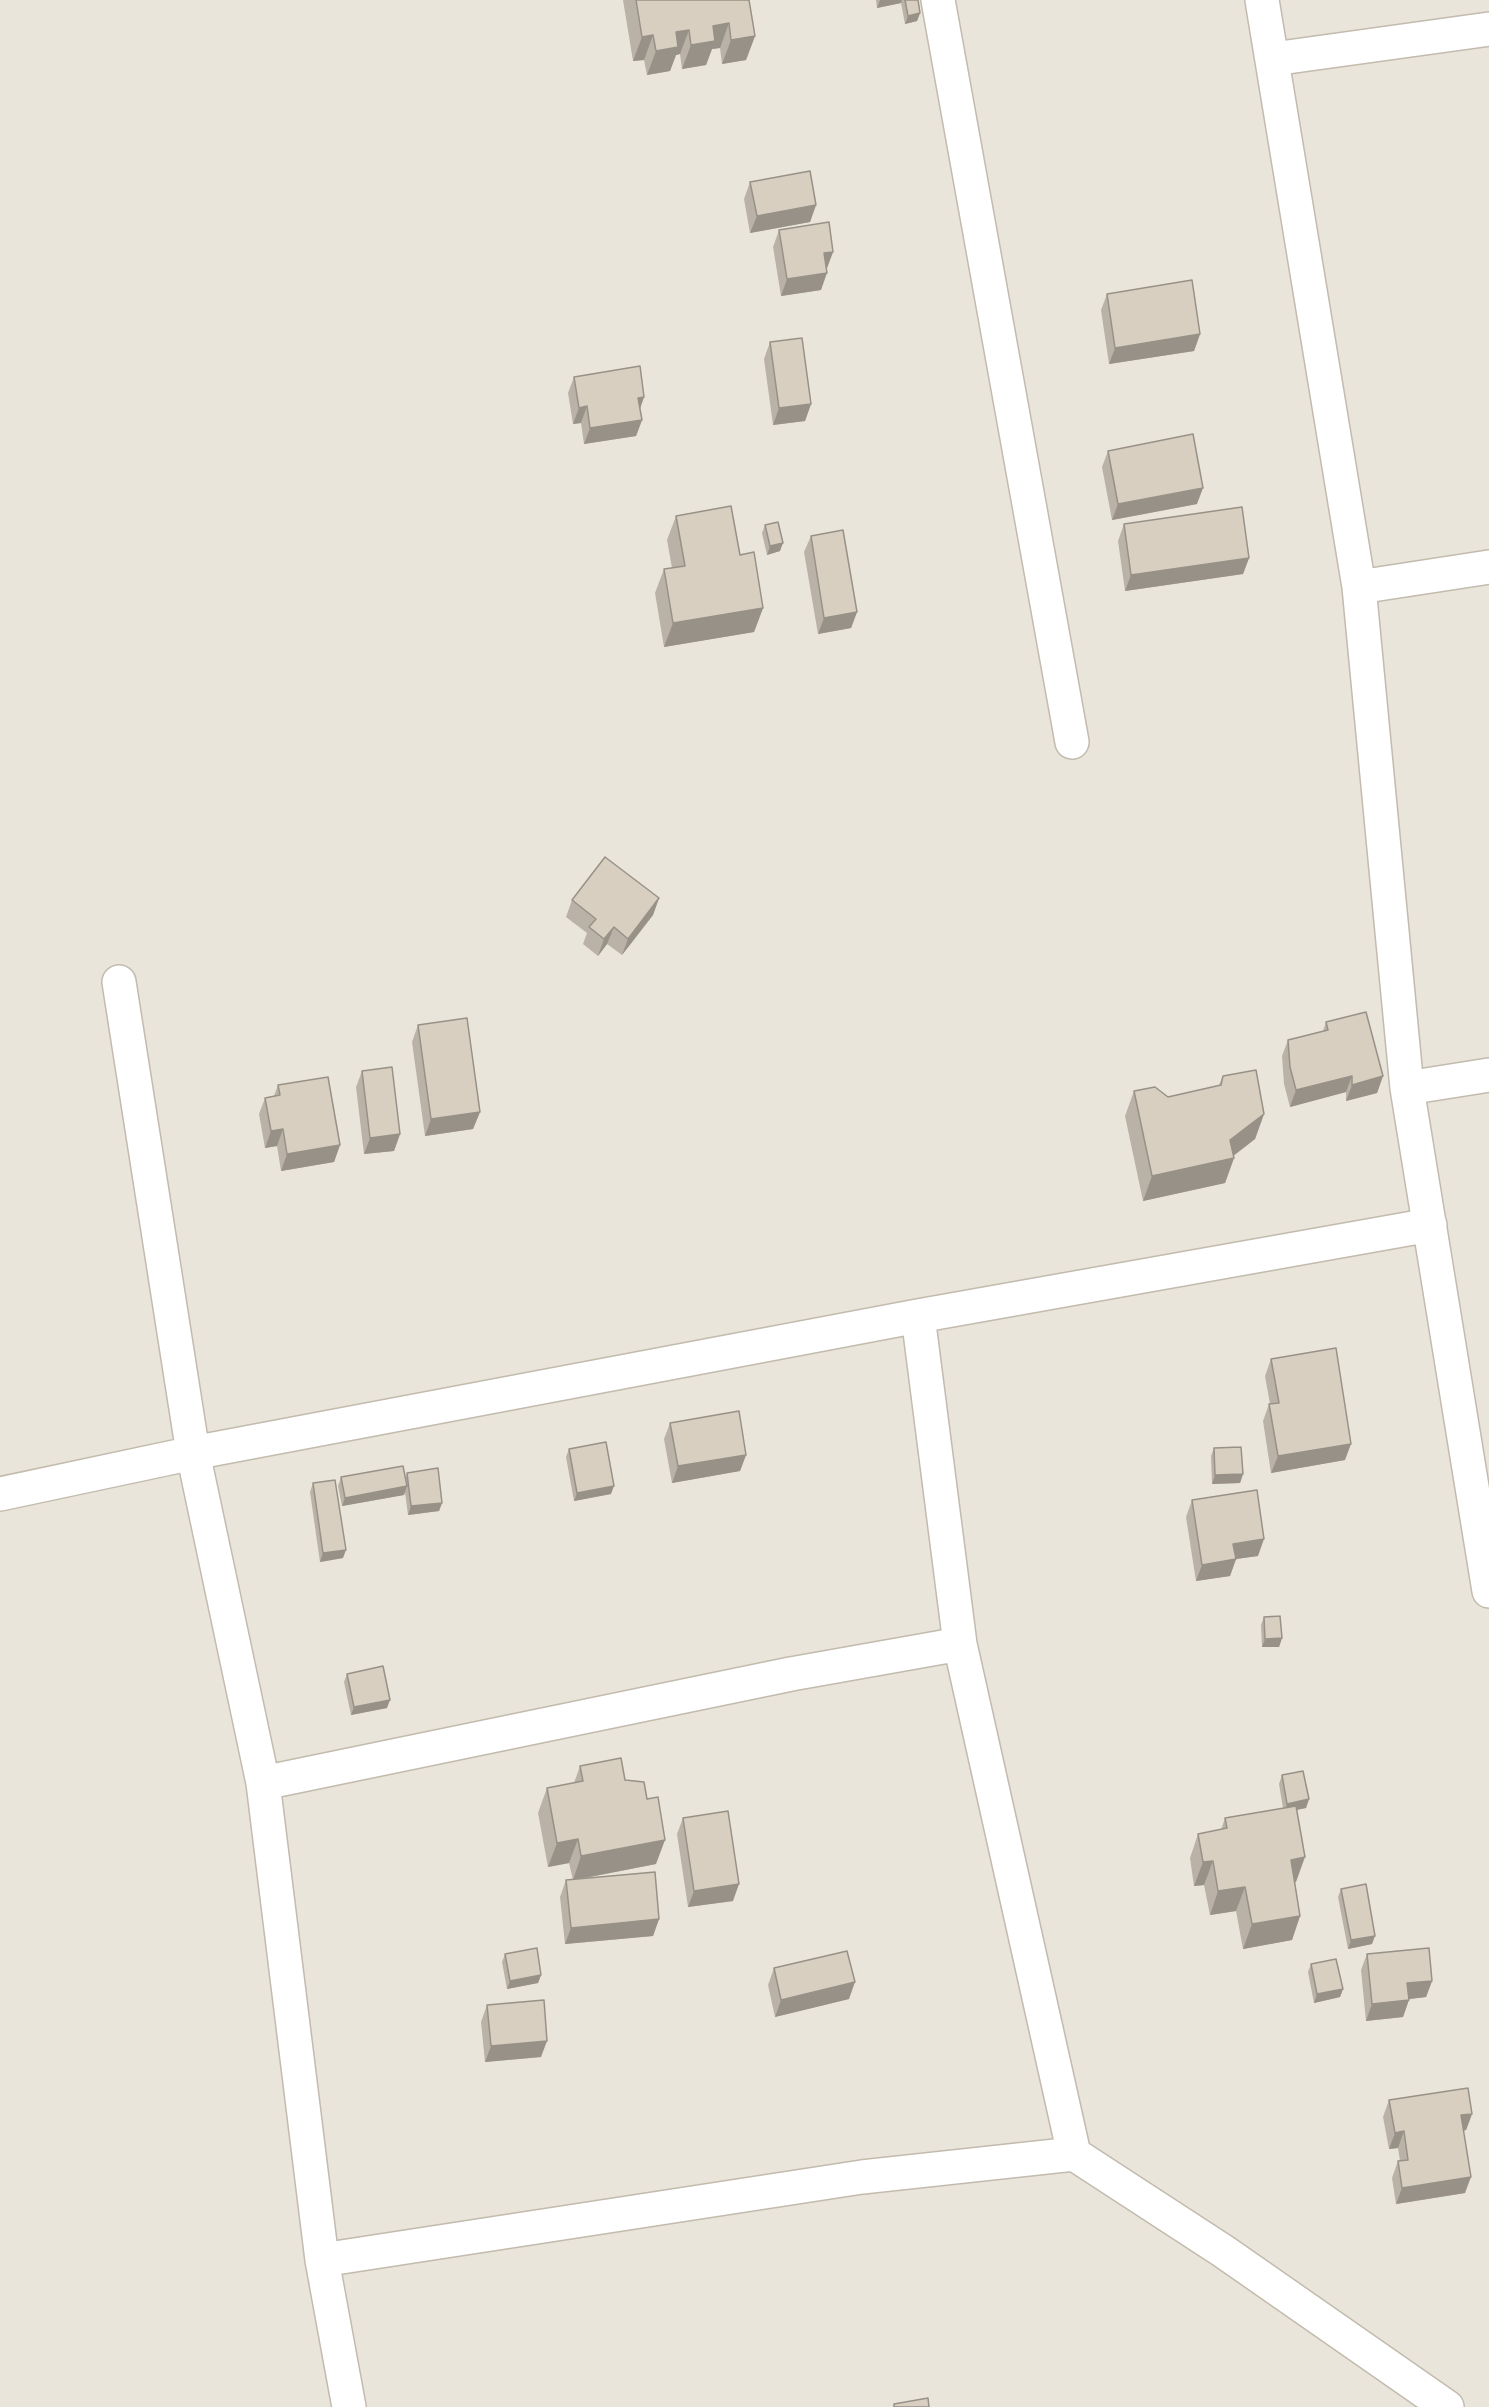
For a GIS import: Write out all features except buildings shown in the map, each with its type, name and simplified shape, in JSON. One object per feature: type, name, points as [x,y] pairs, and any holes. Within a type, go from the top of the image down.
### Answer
[{"type":"street","points":[[938,0],[1072,742]]},
{"type":"street","points":[[1262,0],[1359,587],[1407,1088],[1489,1591]]},
{"type":"street","points":[[1273,59],[1489,28]]},
{"type":"street","points":[[1359,587],[1489,567]]},
{"type":"street","points":[[119,982],[193,1453],[263,1783],[322,2260],[349,2407]]},
{"type":"street","points":[[1407,1088],[1489,1075]]},
{"type":"street","points":[[0,1494],[193,1453],[918,1316],[1430,1225]]},
{"type":"street","points":[[918,1316],[960,1644],[1074,2154]]},
{"type":"street","points":[[263,1783],[791,1674],[960,1644]]},
{"type":"street","points":[[322,2260],[862,2177],[1074,2154],[1222,2251],[1447,2407]]},
{"type":"shaded area","points":[[0,0],[1489,0],[1489,2407],[0,2407]]}]
